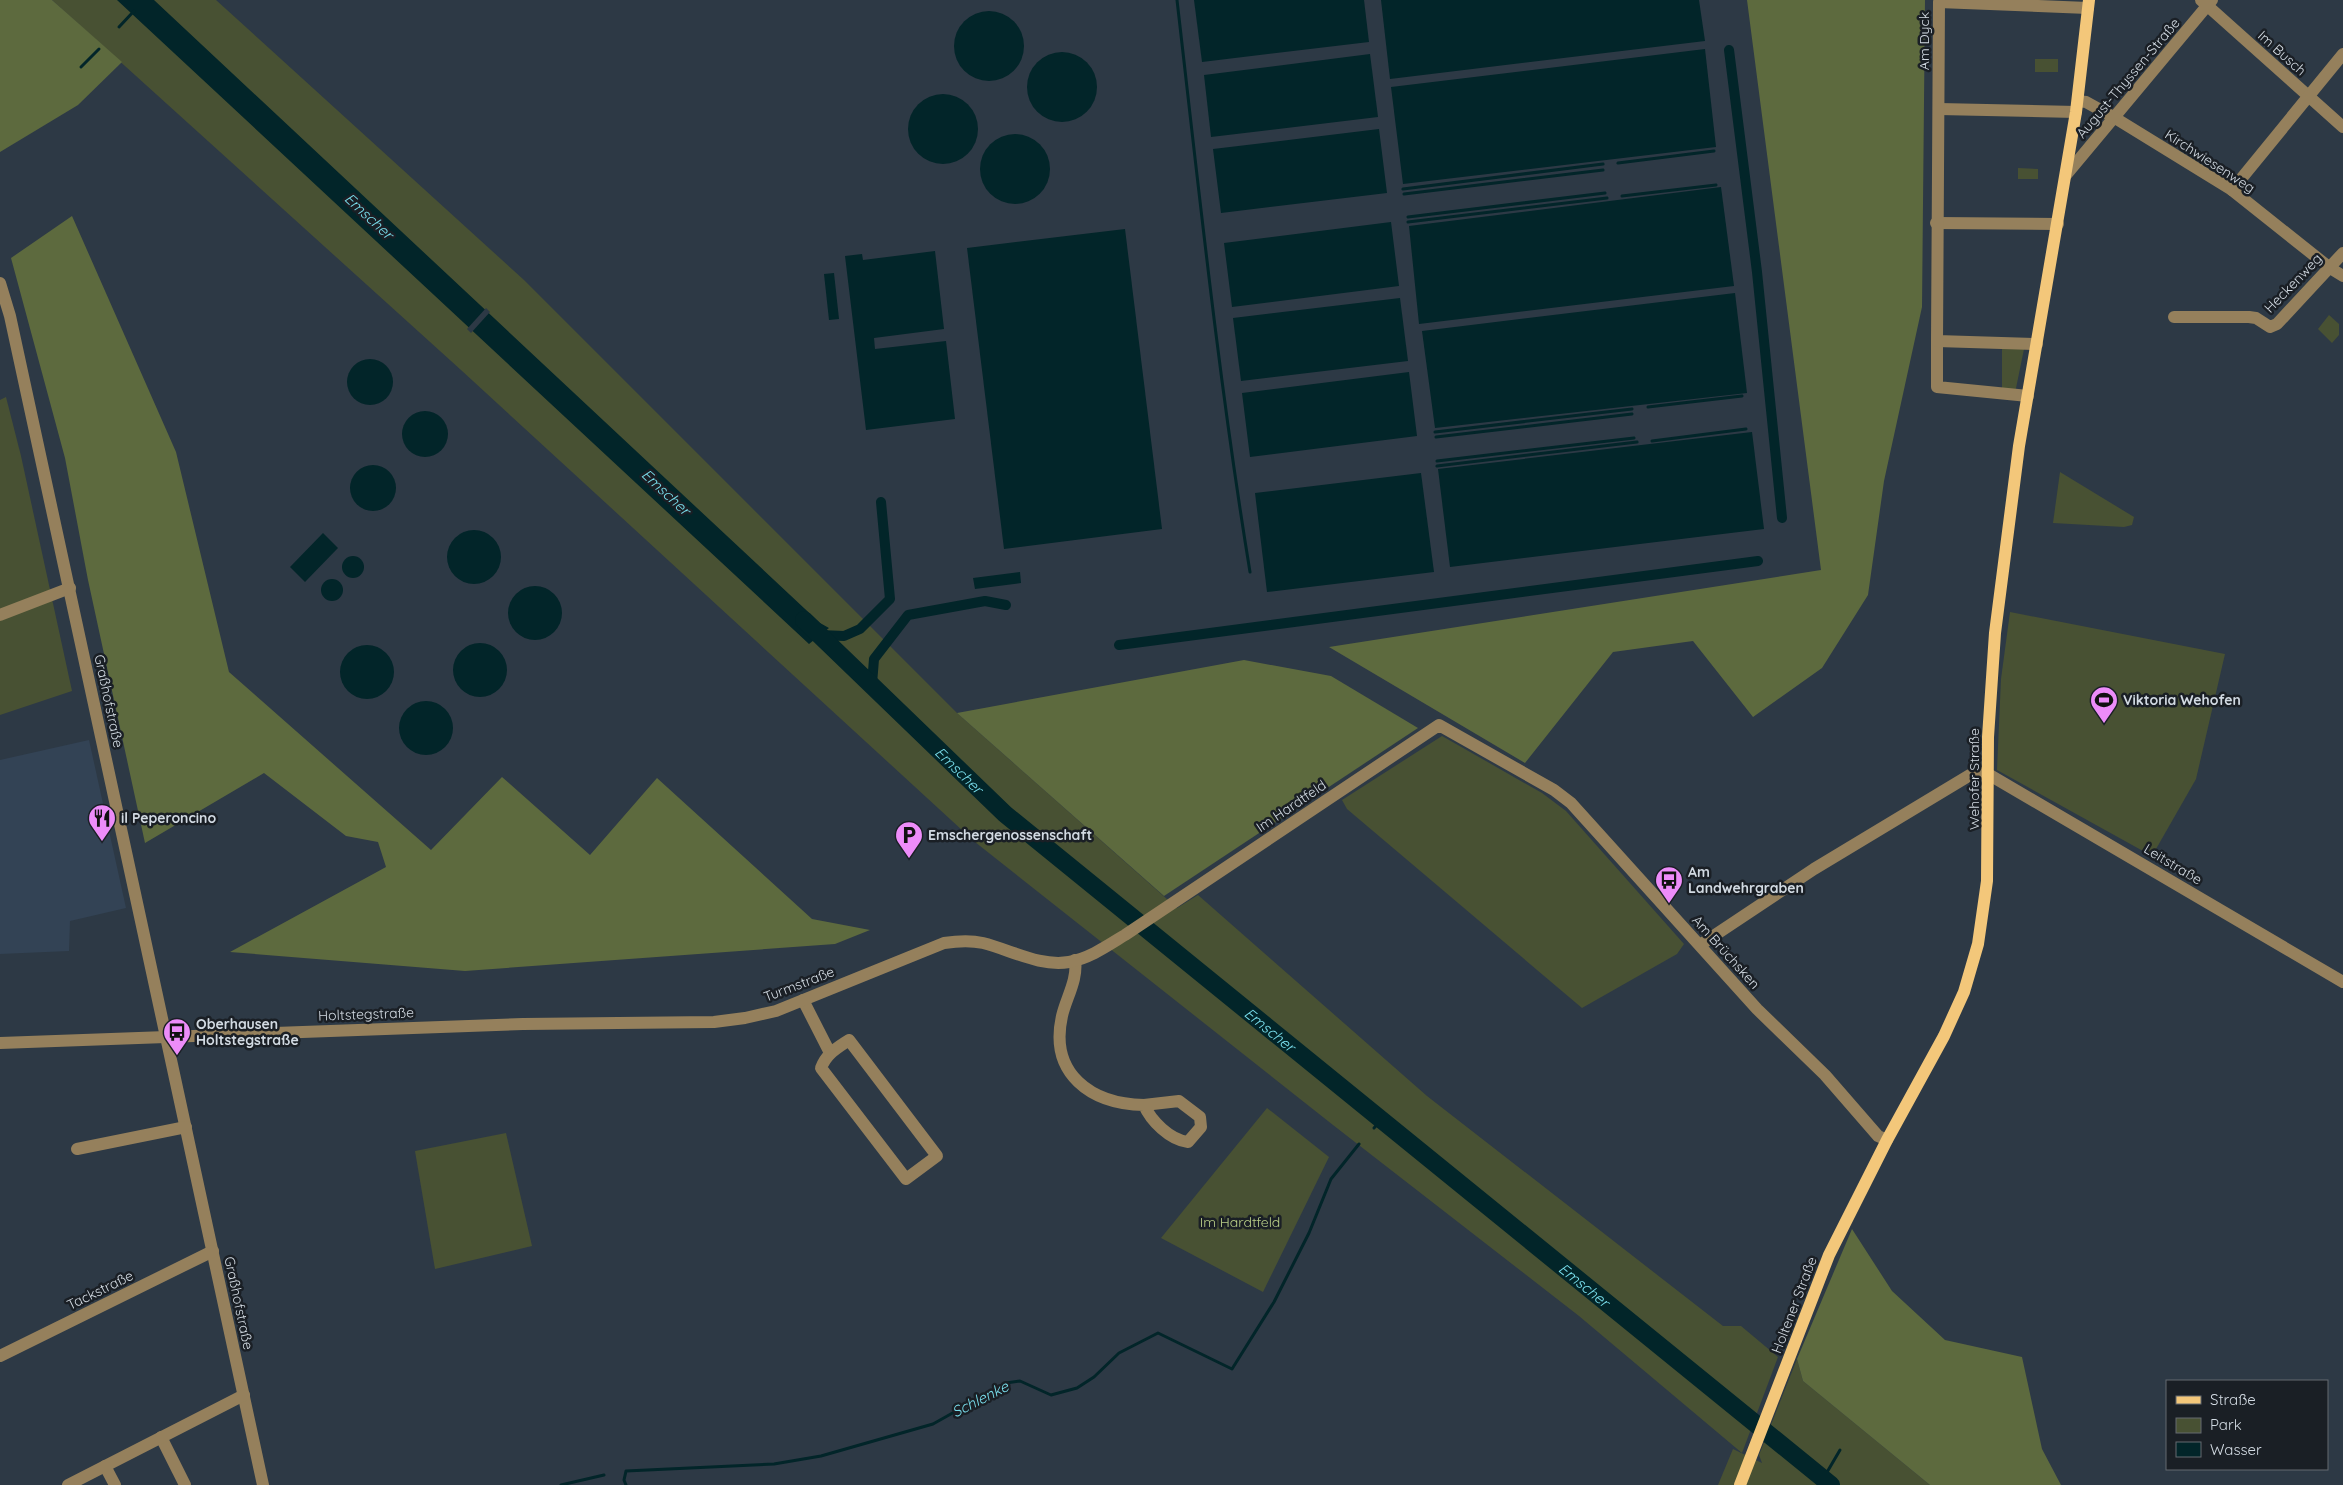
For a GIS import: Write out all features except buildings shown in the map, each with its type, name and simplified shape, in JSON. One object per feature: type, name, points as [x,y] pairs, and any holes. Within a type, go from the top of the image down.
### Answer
[{"type":"main road","name":"Am Dyck","points":[[2028,397],[2077,106],[2088,4]]},
{"type":"main road","name":"Wehofer Straße","points":[[1887,1140],[1933,1059],[1957,1009],[1972,968],[1980,936],[1987,881],[1988,774],[1995,633],[2018,455],[2028,397]]},
{"type":"main road","name":"Holtener Straße","points":[[1740,1485],[1829,1255],[1887,1140]]},
{"type":"street","name":"Am Dyck","points":[[2028,397],[1937,386],[1936,222],[1940,2],[2088,4]]},
{"type":"street","name":"Im Busch","points":[[2207,2],[2343,127]]},
{"type":"street","name":"August-Thyssen-Straße","points":[[2066,175],[2115,118],[2207,2]]},
{"type":"street","points":[[2232,190],[2343,54]]},
{"type":"street","name":"Kirchwiesenweg","points":[[2077,106],[2086,102],[2232,190],[2330,268],[2343,276]]},
{"type":"street","points":[[1939,109],[2077,106]]},
{"type":"street","points":[[1936,222],[2058,224]]},
{"type":"street","name":"Heckenweg","points":[[2174,317],[2249,317],[2256,318],[2270,327],[2277,324],[2343,253]]},
{"type":"street","name":"Graßhofstraße","points":[[0,283],[10,316],[70,588],[263,1485]]},
{"type":"street","points":[[1937,341],[2037,344]]},
{"type":"street","points":[[0,615],[70,588]]},
{"type":"street","name":"Im Hardtfeld","points":[[1075,960],[1091,955],[1166,909],[1439,725]]},
{"type":"street","name":"Am Brüchsken","points":[[1439,725],[1538,781],[1571,803],[1758,1009],[1825,1075],[1878,1136],[1887,1140]]},
{"type":"street","points":[[1700,945],[1814,869],[1970,774],[1988,774]]},
{"type":"street","name":"Leitstraße","points":[[1988,774],[2343,982]]},
{"type":"street","name":"Turmstraße","points":[[523,1024],[714,1022],[745,1018],[776,1011],[944,943],[960,941],[981,942],[1038,960],[1054,962],[1075,960]]},
{"type":"street","points":[[1075,960],[1077,970],[1062,1016],[1059,1036],[1064,1064],[1076,1080],[1090,1091],[1119,1102],[1144,1105]]},
{"type":"street","points":[[803,1000],[830,1053]]},
{"type":"street","name":"Holtstegstraße","points":[[0,1044],[166,1036],[523,1024]]},
{"type":"street","points":[[849,1040],[937,1156],[906,1179],[821,1068],[824,1060],[830,1053],[849,1040]]},
{"type":"street","points":[[77,1149],[186,1126]]},
{"type":"street","name":"Tackstraße","points":[[0,1356],[213,1251]]},
{"type":"street","points":[[68,1485],[244,1395]]},
{"type":"street","points":[[161,1437],[185,1485]]},
{"type":"street","points":[[105,1466],[115,1485]]},
{"type":"shaded area","points":[[89,740],[126,908],[70,921],[69,951],[0,954],[0,760]]},
{"type":"green space","points":[[0,0],[52,0],[122,62],[78,105],[0,152]]},
{"type":"green space","points":[[52,0],[216,0],[524,280],[957,713],[1177,908],[1198,895],[1427,1096],[1723,1326],[1741,1326],[1778,1357],[1742,1453],[1579,1316],[1333,1125],[975,842],[461,370]]},
{"type":"green space","points":[[1747,0],[1925,0],[1922,307],[1884,481],[1868,595],[1822,668],[1753,717],[1693,641],[1613,652],[1525,763],[1329,647],[1821,570]]},
{"type":"green space","points":[[2035,59],[2058,59],[2058,72],[2035,72]]},
{"type":"green space","points":[[2018,168],[2038,169],[2038,179],[2018,179]]},
{"type":"green space","points":[[72,216],[176,452],[229,672],[431,850],[502,777],[590,855],[657,778],[812,919],[870,930],[835,944],[465,971],[230,952],[386,867],[378,842],[346,836],[264,773],[145,843],[88,580],[65,458],[11,258]]},
{"type":"green space","points":[[2329,315],[2339,324],[2339,335],[2332,343],[2318,329]]},
{"type":"green space","points":[[2002,347],[2024,349],[2015,393],[2002,391]]},
{"type":"green space","points":[[6,397],[21,456],[72,691],[0,715],[0,400]]},
{"type":"green space","points":[[2060,472],[2134,517],[2132,525],[2124,527],[2053,523]]},
{"type":"green space","name":"Viktoria Wehofen","points":[[2010,612],[2225,654],[2196,779],[2152,856],[1997,770],[2001,679]]},
{"type":"green space","points":[[1244,660],[1331,676],[1418,728],[1164,896],[957,713]]},
{"type":"green space","points":[[1442,736],[1542,793],[1566,811],[1684,944],[1677,954],[1582,1008],[1347,809],[1342,800]]},
{"type":"green space","name":"Im Hardtfeld","points":[[1267,1108],[1329,1157],[1263,1292],[1161,1238]]},
{"type":"green space","points":[[506,1133],[532,1246],[435,1269],[415,1151]]},
{"type":"green space","points":[[1852,1229],[1892,1291],[1945,1340],[2022,1357],[2042,1449],[2061,1485],[1930,1485],[1803,1381],[1797,1359]]},
{"type":"green space","points":[[1797,1359],[1803,1381],[1930,1485],[1718,1485],[1733,1449],[1762,1463],[1759,1455]]},
{"type":"water","points":[[117,0],[154,0],[820,623],[829,628],[809,644]]},
{"type":"water","points":[[1194,0],[1364,0],[1369,42],[1202,62]]},
{"type":"water","points":[[1381,0],[1699,0],[1705,41],[1390,79]]},
{"type":"water","points":[[989,11],[1002,14],[1014,21],[1021,33],[1024,46],[1021,59],[1014,71],[1002,78],[989,81],[976,78],[964,71],[957,59],[954,46],[957,33],[964,21],[976,14]]},
{"type":"water","points":[[1705,49],[1716,147],[1403,184],[1391,87]]},
{"type":"water","points":[[1062,52],[1075,55],[1087,62],[1094,74],[1097,87],[1094,100],[1087,112],[1075,119],[1062,122],[1049,119],[1037,112],[1030,100],[1027,87],[1030,74],[1037,62],[1049,55]]},
{"type":"water","points":[[1370,54],[1378,117],[1211,137],[1204,75]]},
{"type":"water","points":[[943,94],[956,97],[968,104],[975,116],[978,129],[975,142],[968,154],[956,161],[943,164],[930,161],[918,154],[911,142],[908,129],[911,116],[918,104],[930,97]]},
{"type":"water","points":[[1379,129],[1387,193],[1221,213],[1213,149]]},
{"type":"water","points":[[1008,134],[1022,134],[1035,140],[1044,149],[1050,162],[1048,182],[1040,194],[1022,204],[1008,204],[995,198],[986,189],[980,176],[980,162],[986,149],[995,140]]},
{"type":"water","points":[[1721,187],[1734,286],[1419,324],[1409,226]]},
{"type":"water","points":[[1391,222],[1399,286],[1232,307],[1224,243]]},
{"type":"water","points":[[1125,229],[1162,529],[1004,549],[967,248]]},
{"type":"water","points":[[935,251],[944,329],[874,338],[875,349],[946,341],[955,419],[866,430],[845,256],[862,254],[863,260]]},
{"type":"water","points":[[834,273],[839,319],[829,320],[824,274]]},
{"type":"water","points":[[1735,293],[1747,393],[1435,428],[1422,331]]},
{"type":"water","points":[[1400,298],[1408,361],[1241,381],[1233,318]]},
{"type":"water","points":[[370,359],[383,363],[389,369],[393,382],[389,395],[383,401],[370,405],[357,401],[351,395],[347,382],[351,369],[357,363]]},
{"type":"water","points":[[1409,372],[1417,436],[1250,457],[1242,393]]},
{"type":"water","points":[[425,411],[438,415],[444,421],[448,434],[444,447],[438,453],[425,457],[412,453],[406,447],[402,434],[406,421],[412,415]]},
{"type":"water","points":[[1752,432],[1764,529],[1450,567],[1438,469]]},
{"type":"water","points":[[373,465],[386,469],[392,475],[396,488],[392,501],[386,507],[373,511],[360,507],[354,501],[350,488],[354,475],[360,469]]},
{"type":"water","points":[[1421,473],[1434,572],[1267,592],[1255,493]]},
{"type":"water","points":[[469,530],[479,530],[489,534],[497,542],[501,557],[497,572],[489,580],[479,584],[469,584],[459,580],[451,572],[447,562],[447,552],[451,542],[459,534]]},
{"type":"water","points":[[323,533],[338,548],[305,582],[290,567]]},
{"type":"water","points":[[353,556],[361,559],[364,567],[361,575],[353,578],[345,575],[342,567],[345,559]]},
{"type":"water","points":[[1020,572],[1021,583],[975,589],[973,578]]},
{"type":"water","points":[[332,579],[340,582],[343,590],[340,598],[332,601],[324,598],[321,590],[324,582]]},
{"type":"water","points":[[530,586],[540,586],[550,590],[558,598],[562,613],[558,628],[550,636],[540,640],[530,640],[520,636],[512,628],[508,618],[508,608],[512,598],[520,590]]},
{"type":"water","points":[[475,643],[485,643],[495,647],[503,655],[507,670],[503,685],[495,693],[485,697],[475,697],[465,693],[457,685],[453,675],[453,665],[457,655],[465,647]]},
{"type":"water","points":[[362,645],[372,645],[382,649],[390,657],[394,672],[390,687],[382,695],[372,699],[362,699],[352,695],[344,687],[340,677],[340,667],[344,657],[352,649]]},
{"type":"water","points":[[421,701],[431,701],[441,705],[449,713],[453,728],[449,743],[441,751],[431,755],[421,755],[411,751],[403,743],[399,733],[399,723],[403,713],[411,705]]},
{"type":"pier","points":[[486,308],[490,312],[471,333],[467,329]]},
{"type":"waterway","points":[[1177,0],[1219,358],[1250,572]]},
{"type":"waterway","points":[[119,27],[134,11]]},
{"type":"waterway","points":[[81,67],[99,49]]},
{"type":"waterway","points":[[1729,50],[1757,272],[1782,518]]},
{"type":"waterway","points":[[1618,163],[1714,151]]},
{"type":"waterway","points":[[1403,189],[1603,164]]},
{"type":"waterway","points":[[1404,194],[1603,170]]},
{"type":"waterway","points":[[1622,196],[1716,185]]},
{"type":"waterway","points":[[1408,217],[1605,193]]},
{"type":"waterway","points":[[1408,222],[1607,198]]},
{"type":"waterway","points":[[1648,407],[1742,396]]},
{"type":"waterway","points":[[1435,432],[1632,409]]},
{"type":"waterway","points":[[1436,437],[1632,414]]},
{"type":"waterway","points":[[1652,441],[1746,429]]},
{"type":"waterway","points":[[1437,461],[1634,438]]},
{"type":"waterway","points":[[1437,466],[1637,442]]},
{"type":"waterway","points":[[820,635],[844,636],[860,629],[890,599],[881,502]]},
{"type":"waterway","points":[[1119,645],[1758,561]]},
{"type":"waterway","points":[[872,684],[874,659],[908,615],[985,601],[1006,605]]},
{"type":"waterway","name":"Emscher","points":[[804,620],[1005,814],[1831,1485]]},
{"type":"waterway","name":"Schlenke","points":[[1374,1128],[1381,1120]]},
{"type":"waterway","name":"Schlenke","points":[[626,1485],[624,1480],[626,1471],[774,1464],[821,1456],[933,1424],[1006,1383],[1020,1381],[1051,1395],[1077,1388],[1094,1377],[1119,1353],[1158,1333],[1232,1369],[1274,1302],[1309,1233],[1331,1179],[1359,1144]]},
{"type":"waterway","points":[[1823,1479],[1840,1450]]},
{"type":"waterway","name":"Schlenke","points":[[561,1485],[604,1475]]},
{"type":"place","name":"Viktoria Wehofen","points":[[2104,724]]},
{"type":"place","name":"il Peperoncino","points":[[102,842]]},
{"type":"place","name":"Emschergenossenschaft","points":[[909,859]]},
{"type":"place","name":"Am Landwehrgraben","points":[[1669,904]]},
{"type":"place","name":"Oberhausen Holtstegstraße","points":[[177,1056]]}]
